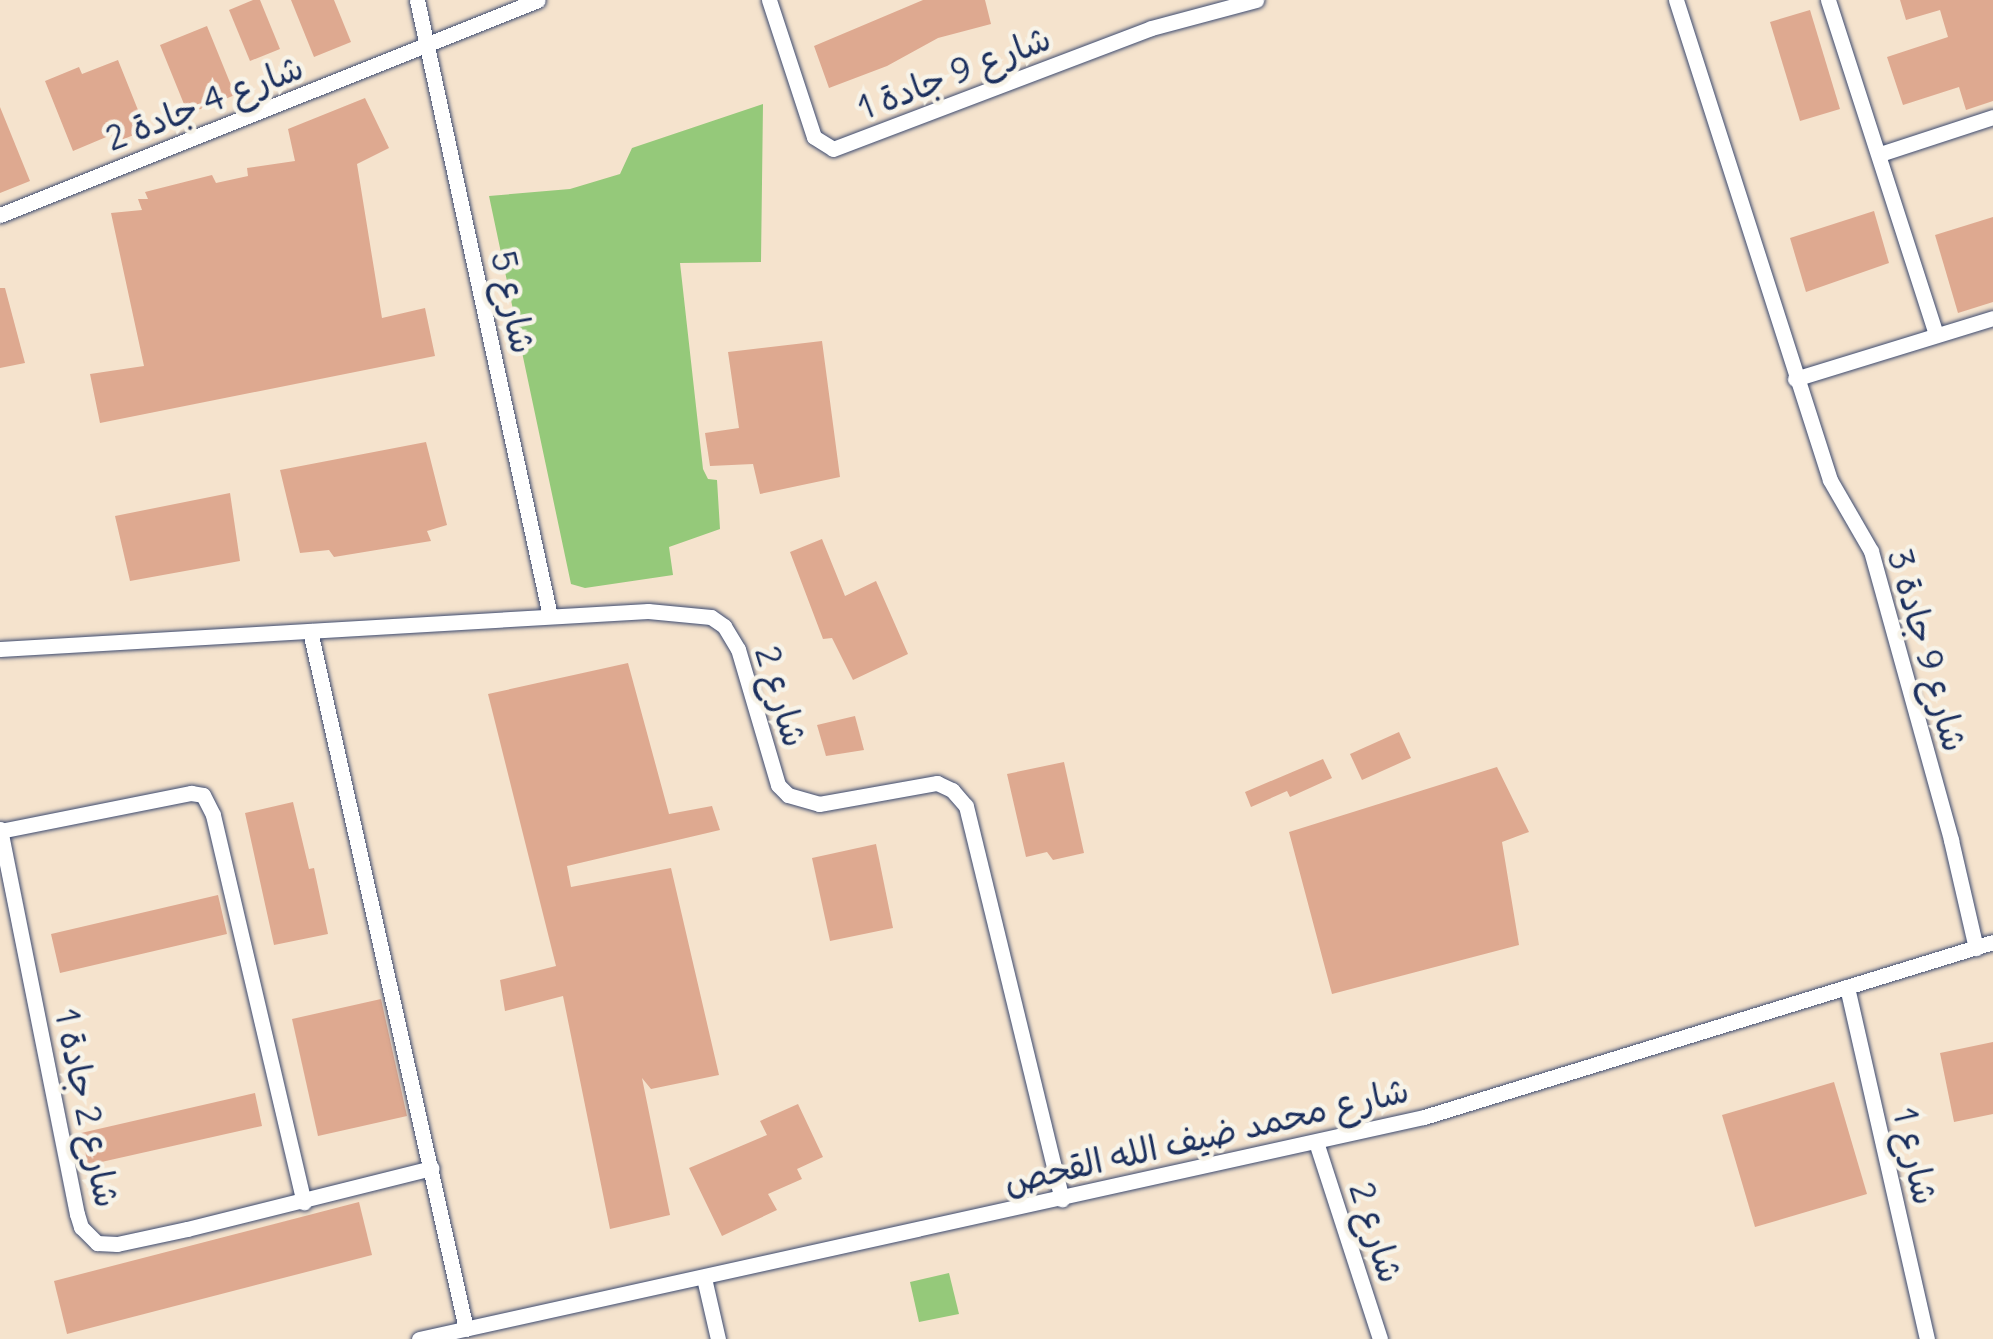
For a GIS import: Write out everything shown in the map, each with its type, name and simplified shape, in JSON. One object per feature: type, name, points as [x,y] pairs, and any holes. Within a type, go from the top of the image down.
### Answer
[{"type":"street","name":"شارع 5","points":[[418,0],[550,616]]},
{"type":"street","name":"شارع 4 جادة 2","points":[[0,214],[538,0]]},
{"type":"street","name":"شارع 9 جادة 1","points":[[769,0],[814,137],[833,149],[1151,28],[1256,0]]},
{"type":"street","name":"شارع 9 جادة 3","points":[[1676,0],[1830,480],[1871,551],[1951,840],[1976,948]]},
{"type":"street","points":[[1828,0],[1936,334]]},
{"type":"street","points":[[1880,154],[1993,117]]},
{"type":"street","points":[[1795,380],[1993,318]]},
{"type":"street","name":"شارع 2","points":[[0,649],[648,611],[711,617],[724,626],[738,648],[778,784],[788,795],[819,804],[937,783],[952,790],[966,806],[1062,1199]]},
{"type":"street","points":[[310,631],[466,1329]]},
{"type":"street","name":"شارع 2 جادة 1","points":[[304,1202],[213,814],[203,795],[191,793],[0,830],[81,1227],[97,1243],[118,1244],[304,1202],[431,1168]]},
{"type":"street","name":"شارع محمد ضيف الله القحص","points":[[420,1339],[1424,1118],[1993,942]]},
{"type":"street","name":"شارع 1","points":[[1848,987],[1928,1339]]},
{"type":"street","name":"شارع 2","points":[[1317,1144],[1380,1339]]},
{"type":"street","points":[[704,1278],[718,1339]]},
{"type":"green space","points":[[763,104],[761,262],[680,263],[703,469],[708,479],[717,480],[720,529],[669,547],[673,575],[585,588],[571,584],[489,196],[570,189],[620,174],[632,148]]},
{"type":"green space","points":[[949,1273],[959,1314],[919,1322],[910,1282]]},
{"type":"building","points":[[260,0],[280,49],[250,61],[229,10]]},
{"type":"building","points":[[291,0],[334,0],[351,42],[314,57]]},
{"type":"building","points":[[923,0],[985,0],[991,24],[938,38],[887,66],[829,88],[814,46]]},
{"type":"building","points":[[1900,0],[1993,0],[1993,101],[1966,110],[1959,87],[1903,105],[1887,57],[1948,37],[1940,10],[1906,20]]},
{"type":"building","points":[[1810,10],[1840,109],[1800,121],[1770,22]]},
{"type":"building","points":[[207,26],[235,95],[188,114],[160,45]]},
{"type":"building","points":[[118,60],[146,130],[114,143],[111,135],[73,151],[45,81],[79,67],[82,74]]},
{"type":"building","points":[[365,98],[389,148],[357,164],[382,318],[425,308],[435,356],[100,423],[90,374],[144,366],[111,213],[142,210],[138,199],[148,199],[145,192],[212,175],[216,183],[248,176],[247,168],[295,161],[288,129]]},
{"type":"building","points":[[0,107],[30,181],[0,193]]},
{"type":"building","points":[[1874,211],[1889,263],[1806,292],[1790,238]]},
{"type":"building","points":[[1993,217],[1993,302],[1958,313],[1935,235]]},
{"type":"building","points":[[0,288],[5,288],[25,363],[0,368]]},
{"type":"building","points":[[822,341],[840,477],[760,494],[753,464],[710,466],[705,433],[739,428],[728,352]]},
{"type":"building","points":[[426,442],[447,525],[427,531],[431,541],[334,557],[329,550],[300,553],[280,470]]},
{"type":"building","points":[[230,493],[240,561],[130,581],[115,516]]},
{"type":"building","points":[[822,539],[845,596],[876,581],[908,654],[853,680],[832,638],[823,639],[790,552]]},
{"type":"building","points":[[628,663],[669,814],[712,806],[720,830],[567,866],[571,887],[671,868],[719,1075],[651,1089],[642,1078],[670,1215],[610,1229],[563,996],[505,1011],[500,980],[556,966],[488,694]]},
{"type":"building","points":[[855,716],[864,750],[826,756],[817,725]]},
{"type":"building","points":[[1399,732],[1411,758],[1362,780],[1350,754]]},
{"type":"building","points":[[1323,759],[1332,778],[1290,797],[1287,791],[1251,807],[1245,792]]},
{"type":"building","points":[[1064,762],[1084,853],[1053,860],[1047,852],[1026,857],[1007,774]]},
{"type":"building","points":[[1497,767],[1529,832],[1502,842],[1519,945],[1332,994],[1289,832]]},
{"type":"building","points":[[293,802],[309,869],[314,868],[328,934],[274,945],[245,813]]},
{"type":"building","points":[[876,844],[893,928],[830,941],[812,858]]},
{"type":"building","points":[[218,895],[227,934],[60,973],[51,934]]},
{"type":"building","points":[[381,999],[407,1116],[318,1136],[292,1019]]},
{"type":"building","points":[[1993,1042],[1993,1114],[1954,1122],[1940,1053]]},
{"type":"building","points":[[1834,1082],[1867,1194],[1755,1227],[1722,1115]]},
{"type":"building","points":[[255,1093],[262,1126],[88,1165],[81,1133]]},
{"type":"building","points":[[798,1104],[823,1157],[797,1169],[802,1179],[768,1194],[777,1210],[722,1236],[689,1168],[767,1135],[760,1121]]},
{"type":"building","points":[[359,1202],[372,1255],[67,1334],[54,1281]]}]
